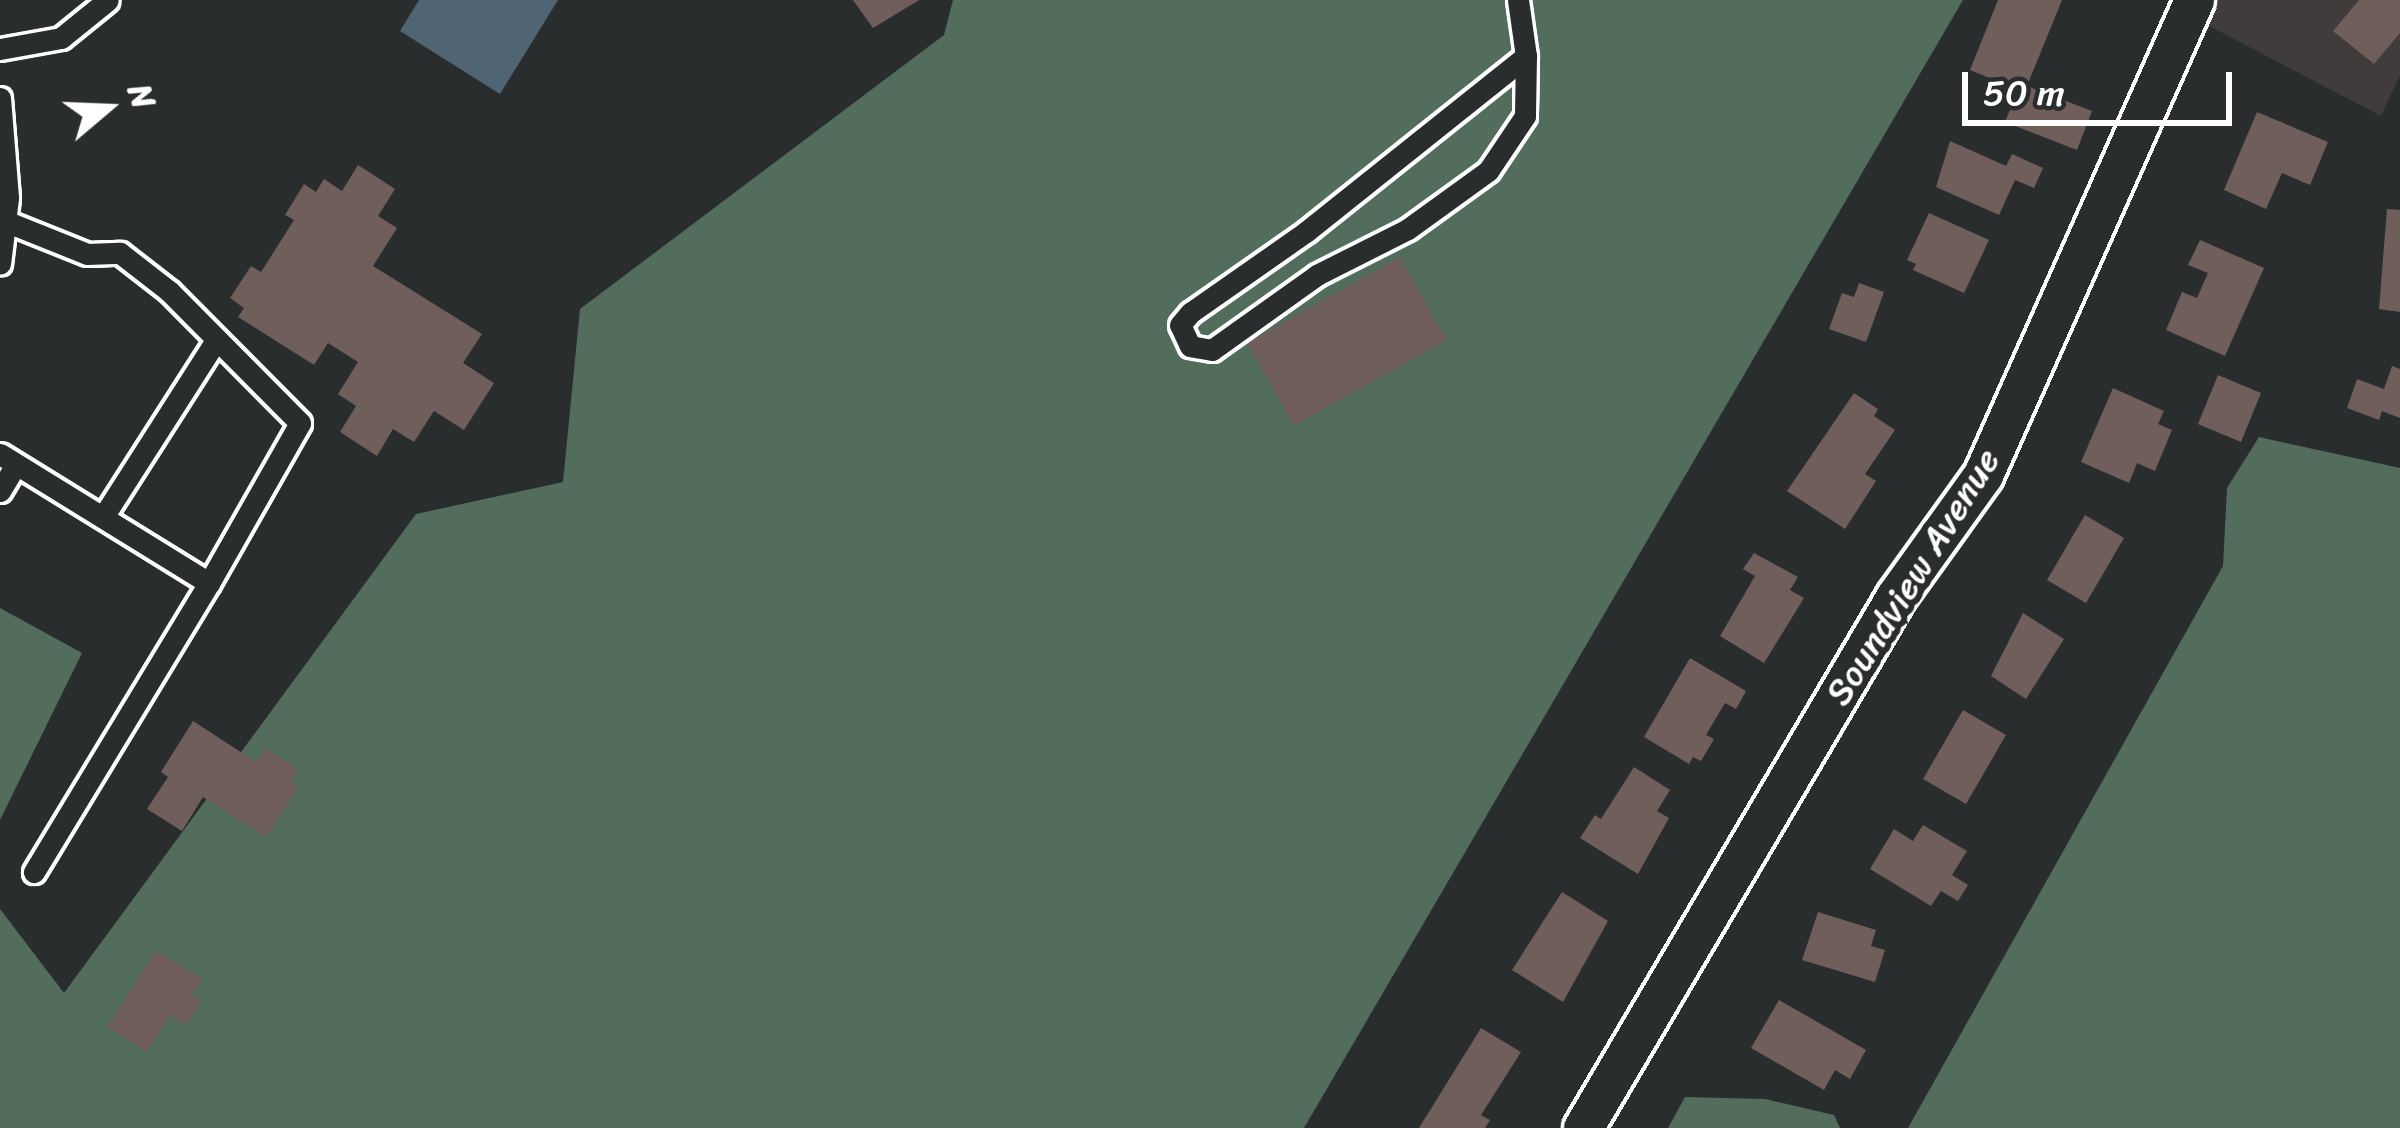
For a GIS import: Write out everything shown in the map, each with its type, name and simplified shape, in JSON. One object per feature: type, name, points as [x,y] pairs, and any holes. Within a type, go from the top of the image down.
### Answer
[{"type":"street","name":"Soundview Avenue","points":[[1583,1128],[1896,596],[1983,476],[2194,0]]},
{"type":"lane","points":[[0,49],[61,38],[108,0]]},
{"type":"lane","points":[[1518,0],[1526,56],[1525,116],[1488,171],[1408,229],[1317,275],[1212,350],[1190,346],[1180,325],[1190,313],[1323,219],[1526,56]]},
{"type":"lane","points":[[0,98],[5,221],[0,264]]},
{"type":"lane","points":[[5,221],[87,254],[120,254],[169,291],[300,423],[34,872]]},
{"type":"lane","points":[[103,517],[218,339]]},
{"type":"lane","points":[[0,491],[6,458],[209,583]]},
{"type":"shaded area","points":[[2181,0],[2400,0],[2400,75],[2381,116],[2177,9]]},
{"type":"green space","points":[[953,0],[1963,0],[1304,1128],[0,1128],[0,909],[64,993],[416,514],[563,482],[580,309],[944,35]]},
{"type":"green space","points":[[2259,437],[2400,468],[2400,1128],[1908,1128],[2223,566],[2227,488]]},
{"type":"green space","points":[[0,608],[82,653],[0,820]]},
{"type":"green space","points":[[1685,1097],[1765,1099],[1834,1115],[1840,1128],[1668,1128]]},
{"type":"water","points":[[419,0],[558,0],[500,94],[400,31]]},
{"type":"building","points":[[853,0],[919,0],[873,28]]},
{"type":"building","points":[[1998,0],[2062,0],[2027,86],[2092,111],[2077,150],[2005,122],[2018,90],[1970,70]]},
{"type":"building","points":[[2359,0],[2400,0],[2400,33],[2374,64],[2333,31]]},
{"type":"building","points":[[2257,112],[2328,142],[2310,185],[2282,173],[2266,209],[2224,190]]},
{"type":"building","points":[[1950,141],[2006,166],[2012,154],[2043,168],[2034,188],[2015,180],[1999,215],[1936,187]]},
{"type":"building","points":[[358,165],[395,189],[378,216],[397,228],[373,266],[482,334],[463,363],[494,383],[464,430],[434,411],[414,442],[393,429],[377,456],[340,432],[356,406],[338,394],[358,362],[328,343],[314,365],[238,317],[244,308],[230,298],[251,266],[261,272],[294,220],[285,215],[304,184],[316,192],[324,179],[342,191]]},
{"type":"building","points":[[2387,209],[2400,210],[2400,312],[2379,309]]},
{"type":"building","points":[[1929,213],[1989,240],[1964,293],[1913,270],[1916,264],[1907,260]]},
{"type":"building","points":[[2200,240],[2264,268],[2225,356],[2166,330],[2182,292],[2197,298],[2208,273],[2188,265]]},
{"type":"building","points":[[1400,257],[1447,340],[1294,426],[1247,343]]},
{"type":"building","points":[[1859,283],[1884,292],[1866,342],[1829,329],[1842,293],[1854,297]]},
{"type":"building","points":[[2392,366],[2400,369],[2400,418],[2382,411],[2379,420],[2347,408],[2357,379],[2384,389]]},
{"type":"building","points":[[2218,375],[2261,393],[2241,442],[2198,424]]},
{"type":"building","points":[[2113,388],[2164,411],[2158,424],[2172,430],[2155,471],[2137,463],[2129,483],[2081,462]]},
{"type":"building","points":[[1854,393],[1878,409],[1874,416],[1895,430],[1865,474],[1876,481],[1845,529],[1787,491]]},
{"type":"building","points":[[2085,515],[2124,538],[2086,603],[2047,580]]},
{"type":"building","points":[[1754,553],[1798,577],[1790,590],[1804,598],[1764,663],[1720,636],[1755,576],[1743,569]]},
{"type":"building","points":[[2023,613],[2064,639],[2026,699],[1991,676]]},
{"type":"building","points":[[1690,658],[1746,691],[1736,709],[1725,703],[1706,735],[1714,739],[1701,761],[1693,757],[1689,764],[1644,737]]},
{"type":"building","points":[[1963,710],[2006,735],[1966,804],[1923,779]]},
{"type":"building","points":[[193,721],[256,762],[265,748],[299,770],[291,782],[299,787],[266,837],[203,797],[182,831],[147,809],[168,777],[161,772]]},
{"type":"building","points":[[1634,767],[1670,790],[1657,811],[1669,818],[1638,874],[1580,838],[1595,815],[1601,819]]},
{"type":"building","points":[[1923,825],[1967,851],[1952,875],[1968,885],[1958,901],[1941,891],[1931,906],[1870,869],[1894,829],[1913,841]]},
{"type":"building","points":[[1562,892],[1608,921],[1563,1002],[1512,970]]},
{"type":"building","points":[[1818,912],[1876,930],[1871,946],[1885,950],[1875,982],[1802,960]]},
{"type":"building","points":[[156,951],[202,978],[192,995],[201,1001],[186,1025],[170,1015],[147,1052],[107,1027]]},
{"type":"building","points":[[1779,1000],[1866,1050],[1850,1079],[1835,1070],[1824,1090],[1751,1048]]},
{"type":"building","points":[[1481,1028],[1521,1052],[1481,1115],[1490,1120],[1485,1128],[1419,1128]]}]
